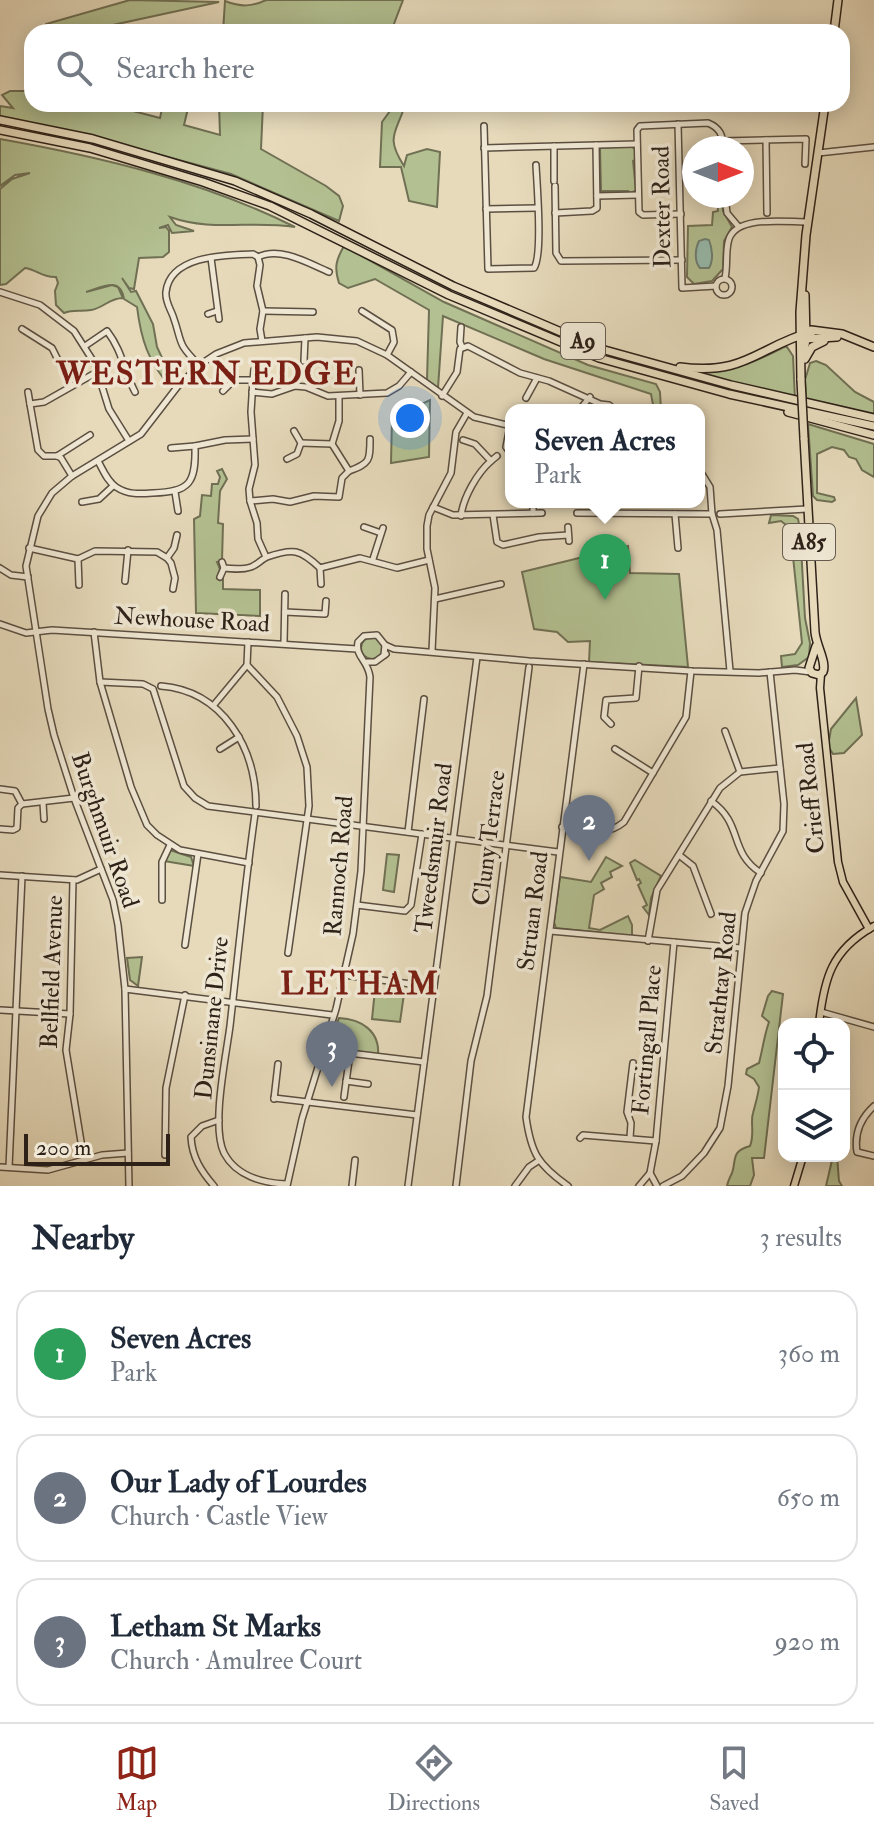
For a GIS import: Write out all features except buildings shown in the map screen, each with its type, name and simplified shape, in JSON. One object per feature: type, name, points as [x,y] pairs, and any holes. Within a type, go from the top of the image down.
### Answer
[{"type":"highway","points":[[835,24],[838,0]]},
{"type":"highway","name":"A85","points":[[805,336],[803,277],[807,222],[824,112]]},
{"type":"highway","name":"A9","points":[[0,120],[93,139],[235,181],[311,214],[453,286],[601,349],[731,385],[874,418]]},
{"type":"highway","name":"A9","points":[[0,130],[90,148],[231,191],[270,206],[449,295],[599,358],[874,435]]},
{"type":"highway","name":"A85","points":[[803,277],[807,320],[805,336]]},
{"type":"highway","points":[[805,336],[842,334],[874,347]]},
{"type":"highway","points":[[805,336],[855,340]]},
{"type":"highway","name":"A9","points":[[654,364],[723,369],[805,336]]},
{"type":"highway","name":"Crieff Road","points":[[805,336],[801,380],[816,646],[813,669]]},
{"type":"highway","points":[[802,364],[812,347],[838,337]]},
{"type":"highway","name":"A9","points":[[729,394],[874,426]]},
{"type":"highway","name":"Crieff Road","points":[[816,646],[823,661]]},
{"type":"highway","points":[[823,661],[825,668],[813,669],[823,661]]},
{"type":"main road","name":"Crieff Road","points":[[813,669],[820,688],[838,862],[843,882],[872,928],[845,949],[830,968],[824,984],[820,1018]]},
{"type":"main road","points":[[794,1186],[801,1162]]},
{"type":"street","points":[[681,214],[643,215],[639,212],[637,130],[640,126],[708,123],[717,127],[720,136]]},
{"type":"street","name":"Dexter Road","points":[[678,124],[682,288],[716,286]]},
{"type":"street","points":[[484,126],[487,265],[492,270],[536,266],[539,250],[536,165]]},
{"type":"street","points":[[754,141],[806,136],[805,164]]},
{"type":"street","points":[[766,140],[767,213]]},
{"type":"street","points":[[484,148],[637,144]]},
{"type":"street","points":[[555,213],[597,208],[596,145]]},
{"type":"street","points":[[554,146],[556,253],[561,261],[682,260]]},
{"type":"street","points":[[818,153],[874,147]]},
{"type":"street","points":[[597,196],[638,195]]},
{"type":"street","points":[[486,209],[537,208]]},
{"type":"street","points":[[726,208],[738,226]]},
{"type":"street","points":[[725,278],[729,239],[738,226],[807,222]]},
{"type":"street","points":[[199,365],[179,343],[166,295],[170,282],[179,271],[211,258],[253,254],[258,257],[257,286],[263,311],[262,341]]},
{"type":"street","points":[[258,257],[280,254],[319,271],[329,272]]},
{"type":"street","points":[[211,258],[219,319]]},
{"type":"street","points":[[725,278],[731,282],[731,292],[721,294],[716,286],[718,281],[725,278]]},
{"type":"street","points":[[0,292],[30,300],[53,313],[74,331],[98,372],[109,409],[129,441]]},
{"type":"street","points":[[208,314],[217,311]]},
{"type":"street","points":[[263,311],[313,312]]},
{"type":"street","points":[[362,311],[392,330],[394,342],[387,355]]},
{"type":"street","points":[[442,396],[457,372],[462,347],[461,327]]},
{"type":"street","points":[[22,329],[52,348],[71,386]]},
{"type":"street","points":[[85,346],[109,329],[122,354],[135,392]]},
{"type":"street","name":"Burghmuir Road","points":[[129,1186],[125,989],[116,908],[74,798],[48,709],[28,577],[29,548],[44,503],[72,476],[147,429],[178,386],[199,365],[230,347],[262,341],[331,337],[357,341],[387,355],[474,417],[505,425]]},
{"type":"street","points":[[304,361],[305,338]]},
{"type":"street","points":[[462,347],[473,348],[520,373],[590,397],[600,404]]},
{"type":"street","points":[[254,370],[255,465],[249,489],[258,539],[266,557]]},
{"type":"street","points":[[359,370],[360,395]]},
{"type":"street","points":[[30,404],[44,402],[98,372]]},
{"type":"street","points":[[252,392],[272,394],[300,386],[322,395],[387,393],[399,386],[411,372]]},
{"type":"street","points":[[526,398],[537,378]]},
{"type":"street","points":[[223,391],[234,380],[253,380]]},
{"type":"street","points":[[28,392],[38,450],[44,456],[57,456],[90,435]]},
{"type":"street","points":[[339,396],[339,421],[332,444],[349,471]]},
{"type":"street","points":[[584,404],[590,397]]},
{"type":"street","points":[[432,651],[435,599],[426,531],[433,507],[451,473],[456,432],[467,413]]},
{"type":"street","points":[[294,431],[301,443]]},
{"type":"street","points":[[171,448],[253,439]]},
{"type":"street","points":[[339,497],[342,478],[369,460],[370,439]]},
{"type":"street","points":[[463,440],[475,444],[491,461]]},
{"type":"street","points":[[301,443],[332,444]]},
{"type":"street","points":[[287,459],[297,454],[301,443]]},
{"type":"street","points":[[98,461],[113,486],[135,494],[175,492],[192,480],[196,464],[195,446]]},
{"type":"street","points":[[57,456],[72,476]]},
{"type":"street","points":[[461,516],[466,498],[485,467],[497,456]]},
{"type":"street","points":[[705,479],[710,487],[717,530],[730,671]]},
{"type":"street","points":[[82,502],[99,499],[113,486]]},
{"type":"street","points":[[175,492],[178,511]]},
{"type":"street","points":[[250,501],[273,499],[290,502],[314,496],[347,497]]},
{"type":"street","points":[[433,507],[448,515],[461,516],[542,513]]},
{"type":"street","points":[[533,508],[533,513]]},
{"type":"street","points":[[589,508],[589,513]]},
{"type":"street","points":[[720,514],[807,509]]},
{"type":"street","points":[[577,513],[712,514]]},
{"type":"street","points":[[675,514],[678,548]]},
{"type":"street","points":[[493,515],[497,542],[500,544]]},
{"type":"street","points":[[364,527],[382,530],[373,559]]},
{"type":"street","points":[[491,548],[500,544],[568,538],[568,527]]},
{"type":"street","points":[[167,558],[174,548],[177,535]]},
{"type":"street","points":[[29,548],[78,559],[95,551],[151,550],[167,558],[174,571],[173,589]]},
{"type":"street","points":[[125,581],[128,550]]},
{"type":"street","points":[[220,577],[223,565],[246,569],[266,557],[296,551],[306,554],[320,568],[321,584]]},
{"type":"street","points":[[78,559],[79,585]]},
{"type":"street","points":[[320,568],[349,559],[373,559],[397,568],[429,560]]},
{"type":"street","points":[[0,568],[11,575],[28,577]]},
{"type":"street","points":[[435,599],[501,584]]},
{"type":"street","points":[[284,643],[285,594]]},
{"type":"street","points":[[285,612],[325,614],[326,601]]},
{"type":"street","name":"Newhouse Road","points":[[0,624],[26,633],[52,630],[358,646]]},
{"type":"street","points":[[94,632],[100,682],[141,815],[170,845],[198,854],[249,863]]},
{"type":"street","points":[[394,649],[375,662],[366,661],[360,656],[358,646],[364,636],[372,634],[394,649],[477,657],[691,671],[813,669]]},
{"type":"street","points":[[213,706],[247,665],[248,642]]},
{"type":"street","points":[[384,655],[385,645]]},
{"type":"street","name":"Tweedsmuir Road","points":[[408,1186],[477,657]]},
{"type":"street","name":"Rannoch Road","points":[[366,661],[370,677]]},
{"type":"street","name":"Rannoch Road","points":[[287,1185],[344,975],[357,905],[370,677],[375,662]]},
{"type":"street","name":"Struan Road","points":[[538,1161],[529,1141],[526,1117],[584,664]]},
{"type":"street","points":[[247,665],[277,697],[303,750],[309,784],[309,806],[288,953]]},
{"type":"street","points":[[611,724],[604,717],[606,700],[636,698],[639,666]]},
{"type":"street","name":"Cluny Terrace","points":[[456,1186],[471,1061],[484,1013],[529,667]]},
{"type":"street","points":[[562,827],[599,832],[619,826],[686,717],[691,671]]},
{"type":"street","name":"Strathtay Road","points":[[663,1186],[682,1176],[704,1153],[720,1128],[728,1086],[749,896],[783,831],[785,820],[770,672]]},
{"type":"street","points":[[100,682],[150,686],[184,786],[208,806],[558,852]]},
{"type":"street","points":[[161,686],[188,690],[229,721],[252,767],[256,806]]},
{"type":"street","points":[[408,832],[424,699]]},
{"type":"street","points":[[725,731],[740,772]]},
{"type":"street","points":[[220,749],[239,737]]},
{"type":"street","points":[[615,749],[653,773]]},
{"type":"street","points":[[648,941],[657,890],[720,788],[740,772],[780,768]]},
{"type":"street","points":[[0,789],[15,791],[22,804]]},
{"type":"street","points":[[0,829],[17,828],[18,808],[22,804],[74,798]]},
{"type":"street","points":[[711,801],[728,815],[745,860],[761,873]]},
{"type":"street","points":[[43,803],[44,819]]},
{"type":"street","name":"Dunsinane Drive","points":[[255,814],[219,1120],[225,1155],[235,1166],[254,1178],[287,1185]]},
{"type":"street","points":[[357,905],[405,911],[411,905],[422,834]]},
{"type":"street","points":[[162,900],[162,862],[170,845]]},
{"type":"street","points":[[185,945],[198,854]]},
{"type":"street","points":[[679,855],[693,866],[711,914]]},
{"type":"street","points":[[0,875],[73,880],[101,869]]},
{"type":"street","points":[[9,1167],[22,876]]},
{"type":"street","name":"Bellfield Avenue","points":[[73,880],[66,1055],[84,1160]]},
{"type":"street","points":[[550,931],[741,948]]},
{"type":"street","name":"Fortingall Place","points":[[639,1186],[650,1173],[656,1141],[674,942]]},
{"type":"street","points":[[344,975],[433,987]]},
{"type":"street","points":[[125,989],[332,1015]]},
{"type":"street","points":[[165,1155],[166,1088],[185,995]]},
{"type":"street","points":[[0,1010],[70,1014]]},
{"type":"street","points":[[821,1012],[874,1027]]},
{"type":"street","points":[[324,1050],[424,1062]]},
{"type":"street","points":[[344,1097],[350,1053]]},
{"type":"street","points":[[630,1138],[631,1123],[627,1112],[633,1063]]},
{"type":"street","points":[[278,1064],[274,1099],[309,1100],[417,1115]]},
{"type":"street","points":[[346,1081],[368,1084]]},
{"type":"street","points":[[874,1106],[864,1116],[855,1142],[857,1152],[874,1156]]},
{"type":"street","points":[[214,1186],[192,1152],[191,1137],[202,1126],[219,1120]]},
{"type":"street","name":"Fortingall Place","points":[[580,1138],[583,1135],[656,1141]]},
{"type":"street","points":[[0,1167],[48,1170],[102,1155],[128,1153]]},
{"type":"street","points":[[352,1186],[355,1160]]},
{"type":"street","points":[[515,1186],[529,1167],[538,1161],[568,1186]]},
{"type":"street","points":[[650,1173],[657,1186]]},
{"type":"green space","points":[[130,0],[219,2],[117,24],[46,24]]},
{"type":"green space","points":[[266,0],[403,0],[394,24],[224,24],[225,1],[256,4]]},
{"type":"green space","points":[[10,91],[24,91],[24,112],[137,112],[160,118],[161,112],[187,112],[184,125],[220,135],[219,112],[263,112],[261,149],[339,196],[343,206],[339,221],[231,174],[116,143],[0,118],[0,106],[13,108],[2,95]]},
{"type":"green space","points":[[389,112],[402,112],[394,141],[404,166],[407,155],[427,149],[440,152],[437,207],[409,201],[401,167],[380,167],[382,122]]},
{"type":"green space","points":[[0,139],[151,172],[224,196],[295,227],[201,224],[170,217],[176,225],[194,231],[172,233],[168,225],[159,228],[166,227],[169,231],[169,252],[163,257],[139,258],[134,289],[129,288],[122,278],[131,292],[136,291],[153,324],[157,347],[164,362],[179,376],[170,386],[147,350],[137,307],[124,299],[118,287],[123,298],[96,309],[64,313],[56,305],[56,277],[25,268],[6,284],[0,285],[0,189],[12,179],[30,173],[15,175],[0,186]]},
{"type":"green space","points":[[630,146],[635,149],[636,190],[631,193],[601,191],[600,148]]},
{"type":"green space","points":[[718,208],[723,208],[732,227],[724,241],[723,269],[712,281],[694,284],[687,277],[688,226],[712,225],[713,212],[718,211]]},
{"type":"green space","points":[[344,246],[444,302],[588,365],[656,384],[661,404],[653,404],[651,394],[544,359],[443,316],[438,388],[427,380],[429,310],[375,279],[348,288],[339,283],[339,255]]},
{"type":"green space","points":[[784,347],[793,356],[795,400],[684,372],[736,367]]},
{"type":"green space","points":[[816,361],[826,365],[855,392],[874,402],[874,416],[806,401],[805,380],[810,363]]},
{"type":"green space","points":[[430,400],[429,457],[391,463],[392,418]]},
{"type":"green space","points":[[808,424],[874,444],[874,477],[862,470],[856,459],[849,457],[844,450],[832,447],[817,454],[817,493],[834,497],[835,500],[817,500],[813,496]]},
{"type":"green space","points":[[222,469],[227,479],[220,491],[218,523],[223,524],[222,561],[217,562],[220,569],[217,578],[223,579],[223,589],[260,590],[260,616],[196,613],[194,519],[200,516],[202,495],[211,496],[212,484],[218,484],[220,477],[217,471]]},
{"type":"green space","points":[[771,515],[793,516],[798,519],[800,529],[805,618],[810,643],[809,657],[798,665],[782,667],[781,656],[795,654],[802,643],[790,528],[781,521],[769,523]]},
{"type":"green space","points":[[628,546],[630,573],[679,574],[688,667],[589,662],[590,641],[568,642],[557,632],[534,629],[522,572]]},
{"type":"green space","points":[[372,637],[380,640],[383,648],[380,656],[372,659],[364,656],[361,648],[364,640]]},
{"type":"green space","points":[[856,698],[862,735],[844,753],[833,754],[828,746],[831,729]]},
{"type":"green space","points":[[170,850],[191,857],[194,866],[164,861]]},
{"type":"green space","points":[[387,854],[399,855],[394,892],[383,890]]},
{"type":"green space","points":[[606,857],[622,866],[610,872],[612,877],[601,883],[604,889],[594,895],[589,928],[600,930],[628,916],[632,936],[556,928],[554,922],[560,877],[591,882]]},
{"type":"green space","points":[[635,860],[661,876],[651,898],[649,915],[643,907],[647,905],[638,885],[641,883],[630,863]]},
{"type":"green space","points":[[142,957],[138,986],[130,980],[127,958]]},
{"type":"green space","points":[[375,990],[404,994],[400,1022],[372,1019]]},
{"type":"green space","points":[[772,991],[783,994],[764,1158],[752,1158],[754,1175],[750,1186],[727,1186],[735,1156],[751,1142],[752,1117],[759,1087],[746,1074],[747,1069],[759,1063],[769,1022],[762,1016]]},
{"type":"green space","points":[[339,1018],[368,1028],[376,1039],[378,1055],[332,1047],[330,1041]]},
{"type":"green space","points":[[832,1162],[837,1162],[842,1186],[826,1186]]},
{"type":"shaded area","points":[[705,239],[710,243],[712,261],[709,268],[700,268],[696,251],[699,241]]},
{"type":"place","name":"Seven Acres","points":[[605,600]]},
{"type":"place","name":"Our Lady of Lourdes","points":[[589,861]]},
{"type":"place","name":"Letham St Marks","points":[[332,1087]]},
{"type":"district","name":"WESTERN EDGE","points":[[207,374]]},
{"type":"district","name":"LETHAM","points":[[360,984]]}]
